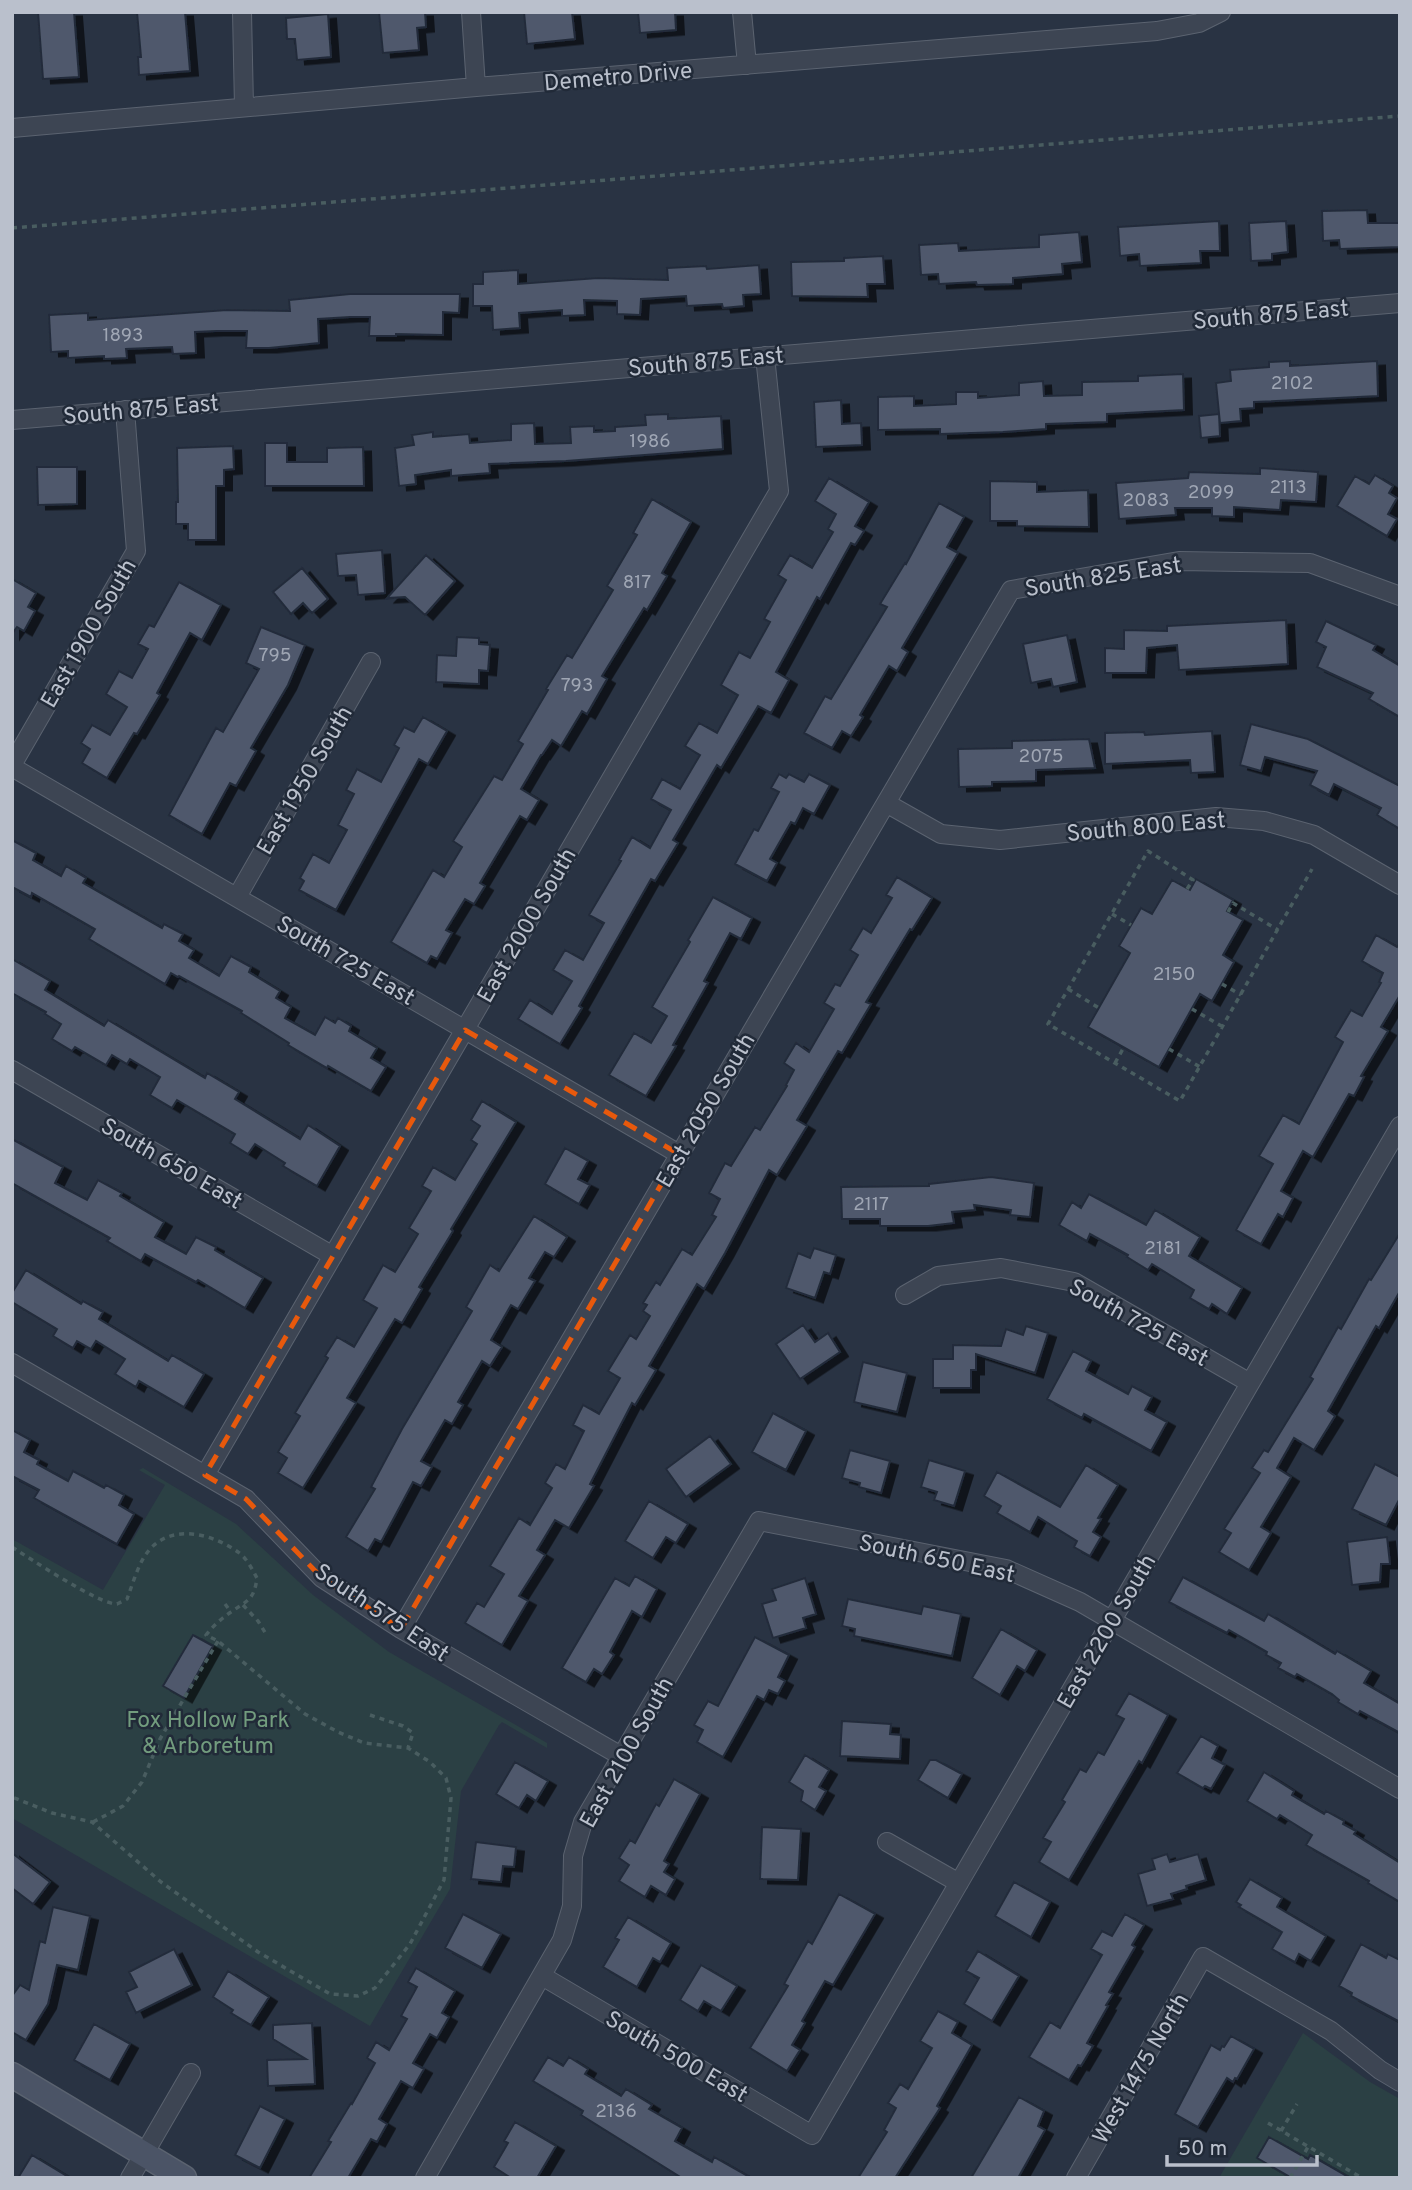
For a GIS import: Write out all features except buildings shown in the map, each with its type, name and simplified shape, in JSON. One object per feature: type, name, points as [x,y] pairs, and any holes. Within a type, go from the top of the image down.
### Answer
[{"type":"street","points":[[242,12],[244,107]]},
{"type":"street","points":[[471,12],[476,87]]},
{"type":"street","points":[[741,12],[747,65]]},
{"type":"street","name":"Demetro Drive","points":[[12,128],[1157,31],[1199,23],[1221,12]]},
{"type":"street","name":"South 875 East","points":[[12,420],[1400,303]]},
{"type":"street","name":"East 2000 South","points":[[205,1475],[779,491],[765,356]]},
{"type":"street","name":"East 1900 South","points":[[12,766],[136,551],[125,410]]},
{"type":"street","name":"South 825 East","points":[[1011,590],[1179,561],[1310,563],[1400,596]]},
{"type":"street","name":"East 2050 South","points":[[401,1629],[1011,590]]},
{"type":"street","name":"East 1950 South","points":[[237,897],[371,662]]},
{"type":"street","name":"South 725 East","points":[[12,766],[679,1154]]},
{"type":"street","name":"South 800 East","points":[[886,803],[941,834],[1000,840],[1216,817],[1265,821],[1314,835],[1400,885]]},
{"type":"street","name":"South 650 East","points":[[12,1070],[332,1256]]},
{"type":"street","name":"East 2200 South","points":[[812,2135],[1400,1126]]},
{"type":"street","name":"South 725 East","points":[[905,1295],[938,1276],[1001,1268],[1073,1282],[1250,1384]]},
{"type":"street","name":"South 575 East","points":[[12,1363],[246,1499],[322,1578],[401,1629],[621,1756]]},
{"type":"street","name":"South 650 East","points":[[759,1521],[1006,1569],[1068,1595],[1400,1789]]},
{"type":"street","name":"East 2100 South","points":[[425,2178],[562,1940],[572,1906],[573,1856],[583,1822],[759,1521]]},
{"type":"street","points":[[887,1842],[959,1884]]},
{"type":"street","name":"West 1475 North","points":[[1076,2178],[1203,1957],[1331,2031],[1380,2070],[1400,2081]]},
{"type":"street","name":"South 500 East","points":[[541,1976],[812,2135]]},
{"type":"street","points":[[130,2178],[191,2073]]},
{"type":"street","points":[[12,2075],[184,2178]]},
{"type":"path","points":[[12,228],[1400,116]]},
{"type":"path","points":[[1187,889],[1193,880],[1148,851],[1048,1024],[1180,1101],[1312,869]]},
{"type":"path","points":[[1228,912],[1233,903],[1278,930]]},
{"type":"path","points":[[1112,914],[1131,925]]},
{"type":"path","points":[[1222,984],[1241,995]]},
{"type":"path","points":[[1068,989],[1099,1008]]},
{"type":"path","points":[[1192,1009],[1223,1027]]},
{"type":"path","points":[[1115,1063],[1124,1047]]},
{"type":"path","points":[[1169,1049],[1200,1067]]},
{"type":"path","points":[[12,1547],[75,1586],[118,1604],[127,1599],[142,1559],[164,1537],[189,1532],[213,1539],[240,1552],[257,1578],[255,1590],[251,1598],[206,1635],[218,1641],[305,1714],[365,1743],[408,1748],[430,1762],[446,1778],[451,1798],[444,1880],[410,1944],[375,1988],[358,1996],[330,1994],[258,1952],[161,1882],[92,1822],[52,1813],[12,1797]]},
{"type":"path","points":[[225,1604],[231,1612]]},
{"type":"path","points":[[243,1605],[266,1634]]},
{"type":"path","points":[[92,1822],[123,1806],[142,1783],[160,1739],[218,1641]]},
{"type":"path","points":[[370,1715],[403,1726],[413,1733],[408,1748]]},
{"type":"path","points":[[1281,2131],[1297,2104]]},
{"type":"path","points":[[1268,2123],[1362,2178]]},
{"type":"path","points":[[1290,2178],[1308,2147]]},
{"type":"highlighted area","points":[[465,1030],[679,1154],[401,1629],[322,1578],[246,1499],[205,1475]]},
{"type":"green space","name":"Fox Hollow Park & Arboretum","points":[[143,1468],[236,1524],[313,1595],[389,1652],[547,1743],[547,1748],[502,1722],[499,1725],[461,1791],[450,1889],[370,2026],[12,1818],[12,1539],[103,1590],[165,1485],[139,1470]]},
{"type":"green space","points":[[1303,2033],[1370,2082],[1400,2099],[1400,2178],[1219,2178]]}]
